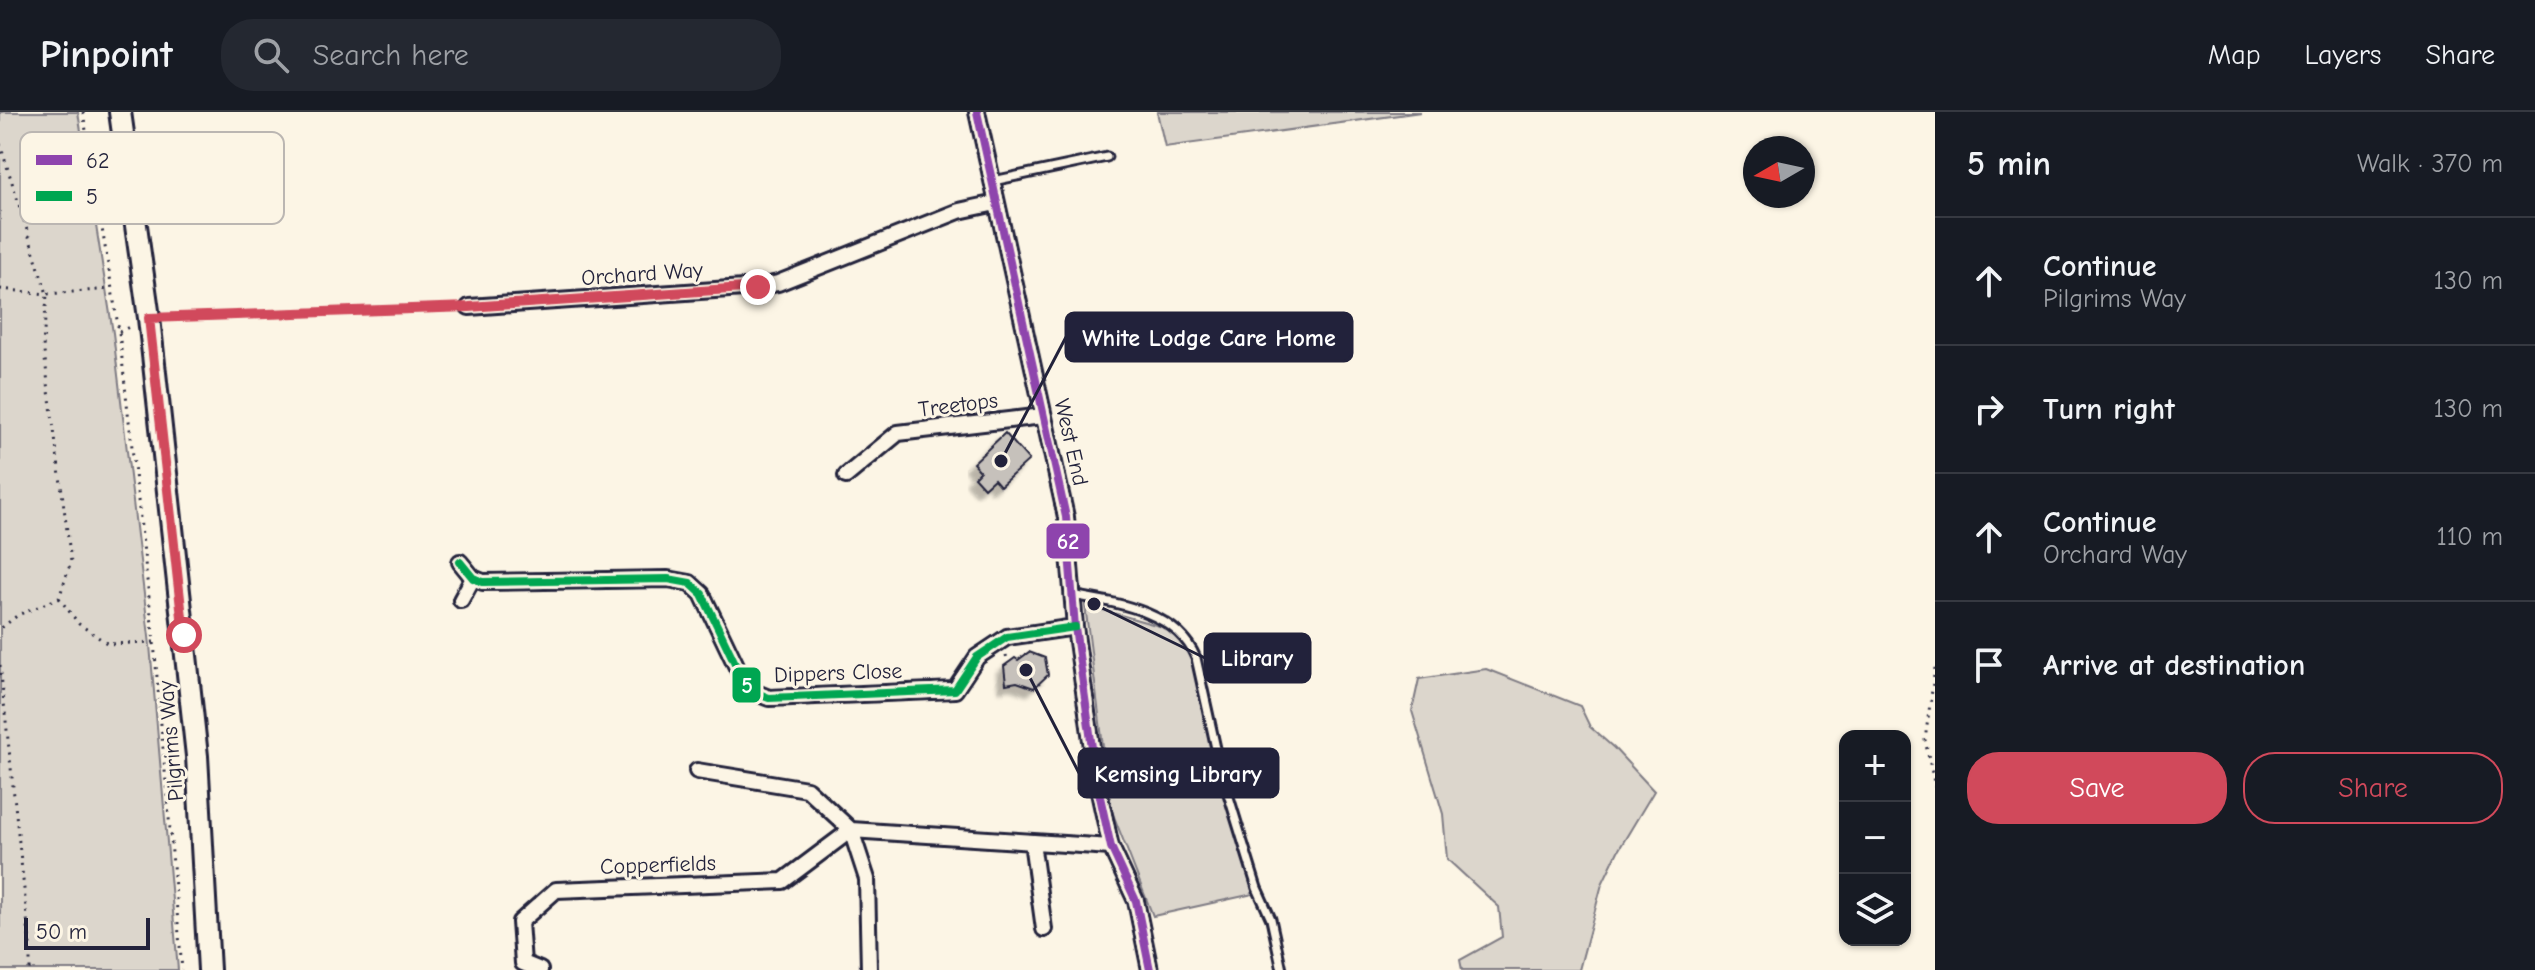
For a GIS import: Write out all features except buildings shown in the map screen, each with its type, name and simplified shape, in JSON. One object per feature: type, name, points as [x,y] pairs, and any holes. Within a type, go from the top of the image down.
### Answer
[{"type":"street","name":"Pilgrims Way","points":[[120,112],[123,132]]},
{"type":"street","name":"West End","points":[[977,112],[1066,517],[1075,627],[1097,783],[1111,847],[1136,901],[1150,970]]},
{"type":"street","name":"Orchard Way","points":[[469,307],[768,285],[959,211],[996,203]]},
{"type":"street","name":"Pilgrims Way","points":[[136,224],[197,756],[209,970]]},
{"type":"street","name":"Treetops","points":[[846,476],[898,433],[1043,416]]},
{"type":"street","points":[[460,562],[473,578],[461,600]]},
{"type":"street","name":"Dippers Close","points":[[473,578],[483,582],[668,579],[690,583],[702,594],[744,682],[754,692],[769,698],[955,690],[977,657],[1007,637],[1075,627]]},
{"type":"street","points":[[697,771],[807,789],[851,830],[867,879],[869,970]]},
{"type":"street","points":[[851,830],[1111,847]]},
{"type":"street","name":"Copperfields","points":[[540,970],[523,963],[520,922],[556,890],[783,881],[851,830]]},
{"type":"street","points":[[1032,842],[1044,929]]},
{"type":"lane","points":[[991,182],[1107,157]]},
{"type":"lane","points":[[1072,595],[1148,614],[1169,623],[1189,641],[1196,658],[1221,771],[1257,888],[1271,919],[1282,970]]},
{"type":"path","points":[[83,112],[86,132]]},
{"type":"path","points":[[0,144],[20,208]]},
{"type":"path","points":[[0,629],[18,615],[59,598],[71,562],[43,344],[47,294],[25,224]]},
{"type":"path","points":[[101,224],[119,332],[154,642],[182,970]]},
{"type":"path","points":[[0,289],[47,294],[111,289]]},
{"type":"path","points":[[149,318],[469,307]]},
{"type":"path","points":[[59,598],[79,624],[108,644],[154,642]]},
{"type":"path","points":[[0,665],[30,945],[30,970]]},
{"type":"path","points":[[1935,668],[1925,740],[1935,787]]},
{"type":"shaded area","points":[[0,112],[78,112],[81,132],[20,132],[20,224],[96,224],[113,333],[150,645],[178,970],[0,970]]},
{"type":"shaded area","points":[[1157,112],[1421,112],[1165,147]]},
{"type":"shaded area","points":[[1085,605],[1170,629],[1191,655],[1253,894],[1153,916],[1111,809]]},
{"type":"shaded area","points":[[1486,669],[1580,706],[1590,727],[1654,791],[1602,884],[1579,970],[1462,970],[1460,960],[1502,937],[1499,907],[1447,859],[1443,814],[1412,711],[1419,679]]},
{"type":"transit line","name":"62","points":[[977,112],[1066,517],[1075,627],[1097,783],[1111,847],[1136,901],[1150,970]]},
{"type":"transit line","name":"5","points":[[460,562],[473,578],[483,582],[668,579],[690,583],[702,594],[744,682],[754,692],[769,698],[955,690],[977,657],[1007,637],[1075,627]]},
{"type":"place","name":"White Lodge Care Home","points":[[1001,461]]},
{"type":"place","name":"Library","points":[[1094,604]]},
{"type":"place","name":"Kemsing Library","points":[[1026,670]]},
{"type":"route","points":[[184,635],[149,318],[469,307],[758,287]]}]
